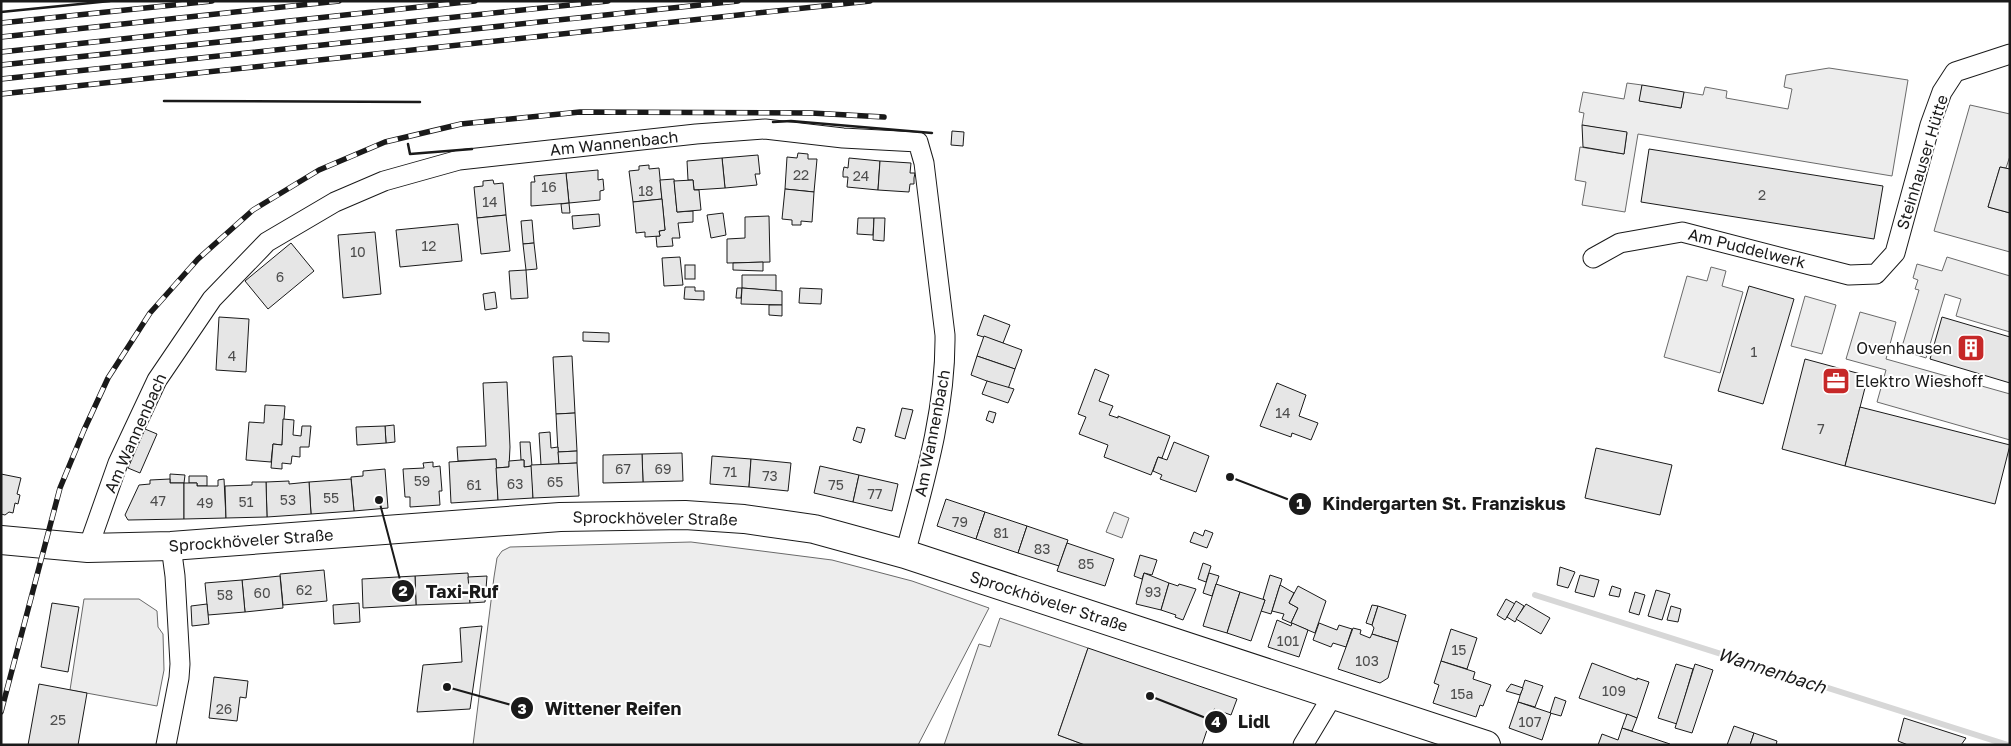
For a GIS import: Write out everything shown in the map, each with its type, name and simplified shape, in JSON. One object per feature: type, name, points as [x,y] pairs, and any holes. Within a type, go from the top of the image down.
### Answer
[{"type":"main road","name":"Sprockhöveler Straße","points":[[1,540],[88,548],[171,546],[560,517],[685,515],[744,519],[814,529],[905,554],[1486,745]]},
{"type":"street","name":"Steinhauser Hütte","points":[[1876,274],[1895,253],[1930,125],[1946,85],[1954,72],[2010,54]]},
{"type":"street","name":"Am Wannenbach","points":[[88,548],[118,464],[157,380],[212,299],[267,242],[335,202],[384,181],[459,160],[696,134],[765,129],[843,138],[918,142],[924,163],[945,335],[945,361],[938,414],[925,482],[905,554]]},
{"type":"street","name":"Am Puddelwerk","points":[[1593,258],[1620,243],[1682,232],[1849,275],[1876,274]]},
{"type":"street","points":[[166,745],[180,664],[175,576],[171,546]]},
{"type":"street","points":[[1304,745],[1333,695]]},
{"type":"shaded area","points":[[1829,68],[1908,80],[1892,176],[1638,134],[1625,212],[1582,205],[1586,182],[1575,180],[1580,147],[1624,154],[1627,133],[1582,125],[1584,113],[1579,112],[1583,92],[1624,99],[1627,83],[1642,85],[1640,101],[1681,108],[1684,92],[1703,95],[1705,87],[1727,91],[1726,98],[1788,109],[1792,89],[1784,87],[1786,75]]},
{"type":"shaded area","points":[[1970,105],[2010,114],[2010,156],[2006,168],[2000,167],[1988,207],[2010,213],[2010,252],[1934,231]]},
{"type":"shaded area","points":[[1947,257],[2010,276],[2010,332],[1956,316],[1961,299],[1945,294],[1926,358],[1901,350],[1919,290],[1915,289],[1918,280],[1913,278],[1917,264],[1942,271]]},
{"type":"shaded area","points":[[1711,267],[1726,271],[1722,286],[1743,292],[1720,373],[1664,357],[1687,276],[1707,281]]},
{"type":"shaded area","points":[[1805,296],[1836,305],[1822,354],[1791,346]]},
{"type":"shaded area","points":[[1860,312],[1896,322],[1886,359],[2010,394],[2010,440],[1877,402],[1886,370],[1846,359]]},
{"type":"shaded area","points":[[1114,512],[1129,518],[1122,538],[1106,532]]},
{"type":"shaded area","points":[[691,542],[832,560],[912,581],[989,608],[918,745],[473,745],[494,577],[497,558],[502,551],[510,547]]},
{"type":"shaded area","points":[[84,599],[139,599],[157,611],[158,627],[163,634],[164,670],[157,706],[70,690]]},
{"type":"shaded area","points":[[1000,618],[1088,648],[1058,735],[1085,745],[944,745],[979,644],[990,647]]},
{"type":"building","points":[[1642,85],[1684,92],[1681,108],[1639,101]]},
{"type":"building","points":[[1582,125],[1627,132],[1624,154],[1583,147]]},
{"type":"building","points":[[952,131],[964,132],[963,146],[951,145]]},
{"type":"building","points":[[1649,149],[1883,186],[1874,239],[1641,202]]},
{"type":"building","points":[[798,153],[808,154],[808,159],[817,159],[814,192],[785,189],[787,157],[797,158]]},
{"type":"building","points":[[758,155],[760,174],[755,174],[757,185],[725,188],[722,158]]},
{"type":"building","points":[[722,158],[725,188],[694,190],[693,180],[688,180],[687,161]]},
{"type":"building","points":[[849,158],[880,161],[878,190],[847,187],[848,177],[843,177],[843,172],[844,167],[848,168]]},
{"type":"building","points":[[880,161],[911,163],[910,173],[915,173],[914,184],[910,184],[909,192],[878,190]]},
{"type":"building","points":[[649,165],[649,169],[659,168],[662,199],[633,202],[629,171],[639,170],[639,166]]},
{"type":"building","points":[[2000,167],[2010,169],[2010,213],[1988,207]]},
{"type":"building","points":[[598,170],[598,180],[603,179],[604,190],[600,191],[600,200],[569,203],[566,173]]},
{"type":"building","points":[[566,173],[569,203],[531,206],[531,182],[535,182],[534,176]]},
{"type":"building","points":[[674,179],[677,212],[693,211],[693,222],[678,223],[680,238],[672,238],[673,246],[657,247],[656,236],[660,236],[659,231],[665,230],[660,180]]},
{"type":"building","points":[[493,180],[494,184],[503,183],[506,215],[477,218],[474,187],[483,186],[483,181]]},
{"type":"building","points":[[693,180],[694,190],[699,190],[701,210],[677,212],[674,181]]},
{"type":"building","points":[[785,189],[814,192],[812,222],[801,221],[801,225],[792,225],[792,220],[782,219]]},
{"type":"building","points":[[662,199],[665,230],[659,231],[660,236],[645,237],[645,232],[636,233],[633,202]]},
{"type":"building","points":[[569,203],[570,213],[562,213],[561,204]]},
{"type":"building","points":[[723,213],[726,235],[711,238],[707,215]]},
{"type":"building","points":[[599,214],[600,226],[573,229],[572,216]]},
{"type":"building","points":[[506,215],[510,251],[481,254],[477,218]]},
{"type":"building","points":[[769,216],[770,262],[727,263],[727,239],[745,238],[745,217]]},
{"type":"building","points":[[858,218],[874,218],[873,235],[857,234]]},
{"type":"building","points":[[874,218],[885,218],[884,241],[873,240]]},
{"type":"building","points":[[532,220],[534,243],[523,244],[521,221]]},
{"type":"building","points":[[458,224],[462,261],[400,267],[396,230]]},
{"type":"building","points":[[375,232],[381,294],[343,298],[338,235]]},
{"type":"building","points":[[291,243],[314,271],[268,309],[245,281]]},
{"type":"building","points":[[534,243],[537,269],[526,270],[523,244]]},
{"type":"building","points":[[680,257],[683,285],[664,286],[662,258]]},
{"type":"building","points":[[763,262],[763,271],[733,270],[733,263]]},
{"type":"building","points":[[685,265],[695,265],[695,279],[685,279]]},
{"type":"building","points":[[526,270],[528,298],[511,299],[509,271]]},
{"type":"building","points":[[742,275],[776,275],[776,291],[742,288]]},
{"type":"building","points":[[1749,286],[1794,299],[1763,404],[1718,391]]},
{"type":"building","points":[[685,287],[695,287],[695,291],[704,291],[704,300],[684,299]]},
{"type":"building","points":[[737,288],[742,288],[741,298],[736,298]]},
{"type":"building","points":[[742,288],[782,291],[782,305],[741,304]]},
{"type":"building","points":[[800,288],[822,289],[821,304],[799,303]]},
{"type":"building","points":[[495,292],[497,308],[485,310],[483,294]]},
{"type":"building","points":[[769,305],[782,305],[782,316],[769,315]]},
{"type":"building","points":[[984,315],[1010,325],[1003,343],[977,335]]},
{"type":"building","points":[[219,317],[249,319],[246,372],[216,370]]},
{"type":"building","name":"Ovenhausen","points":[[1942,317],[2010,337],[2010,383],[1930,359]]},
{"type":"building","points":[[583,332],[609,333],[609,342],[583,341]]},
{"type":"building","points":[[984,336],[1022,350],[1015,369],[977,356]]},
{"type":"building","points":[[572,356],[575,413],[556,414],[553,357]]},
{"type":"building","points":[[977,356],[1015,369],[1008,389],[971,375]]},
{"type":"building","points":[[1805,359],[1868,376],[1845,466],[1782,449]]},
{"type":"building","points":[[1095,369],[1109,375],[1099,401],[1113,406],[1109,415],[1118,418],[1118,416],[1170,436],[1162,458],[1158,457],[1151,475],[1104,457],[1108,445],[1079,434],[1086,417],[1078,414]]},
{"type":"building","points":[[987,381],[1014,389],[1008,403],[982,394]]},
{"type":"building","points":[[507,382],[509,467],[496,468],[496,459],[458,461],[457,447],[486,446],[483,383]]},
{"type":"building","points":[[1277,383],[1306,395],[1299,416],[1318,423],[1311,440],[1292,433],[1291,437],[1260,426]]},
{"type":"building","points":[[265,405],[285,406],[282,445],[273,444],[271,462],[246,460],[249,422],[264,423]]},
{"type":"building","points":[[1860,407],[2010,445],[1995,504],[1845,466]]},
{"type":"building","points":[[902,408],[913,410],[905,439],[895,436]]},
{"type":"building","points":[[989,411],[996,413],[993,423],[986,420]]},
{"type":"building","points":[[575,413],[577,451],[558,452],[556,414]]},
{"type":"building","points":[[283,419],[294,420],[293,435],[301,436],[302,426],[311,426],[309,447],[300,447],[300,457],[292,456],[291,464],[282,463],[282,469],[271,468],[273,444],[282,445]]},
{"type":"building","points":[[394,425],[395,442],[386,443],[385,426]]},
{"type":"building","points":[[385,426],[386,443],[357,445],[356,427]]},
{"type":"building","points":[[857,427],[865,429],[861,443],[853,440]]},
{"type":"building","points":[[145,429],[157,434],[140,473],[128,468]]},
{"type":"building","points":[[550,432],[551,448],[558,447],[559,464],[541,465],[539,433]]},
{"type":"building","points":[[520,442],[530,442],[532,466],[524,467],[524,460],[521,460]]},
{"type":"building","points":[[1174,442],[1209,456],[1196,492],[1160,479],[1162,475],[1153,471],[1158,457],[1167,460]]},
{"type":"building","points":[[1596,448],[1672,465],[1660,515],[1585,498]]},
{"type":"building","points":[[577,451],[577,463],[559,464],[558,452]]},
{"type":"building","points":[[682,453],[683,481],[643,482],[642,454]]},
{"type":"building","points":[[642,454],[643,482],[603,483],[603,455]]},
{"type":"building","points":[[712,456],[751,459],[749,487],[710,484]]},
{"type":"building","points":[[496,459],[498,500],[451,503],[449,462]]},
{"type":"building","points":[[751,459],[791,463],[788,491],[749,487]]},
{"type":"building","points":[[524,460],[524,467],[532,466],[533,498],[498,500],[496,468],[509,467],[509,461]]},
{"type":"building","points":[[433,462],[433,467],[440,466],[442,491],[439,491],[440,505],[410,507],[410,497],[405,497],[403,469],[424,468],[423,463]]},
{"type":"building","points":[[577,463],[579,496],[533,498],[531,465]]},
{"type":"building","points":[[820,466],[859,475],[853,502],[814,493]]},
{"type":"building","points":[[385,469],[388,508],[354,511],[351,477],[363,476],[363,471]]},
{"type":"building","points":[[1,474],[21,478],[17,494],[20,495],[18,504],[15,503],[13,513],[9,512],[5,515],[1,514]]},
{"type":"building","points":[[170,474],[185,475],[184,483],[170,483]]},
{"type":"building","points":[[859,475],[898,484],[892,511],[853,502]]},
{"type":"building","points":[[189,476],[207,476],[207,486],[197,486],[197,483],[189,483]]},
{"type":"building","points":[[170,479],[170,483],[184,483],[184,519],[128,520],[125,515],[139,485],[150,484],[150,480]]},
{"type":"building","points":[[224,479],[226,518],[184,519],[184,483],[197,483],[197,486],[218,486],[218,480]]},
{"type":"building","points":[[351,479],[354,511],[311,514],[309,482]]},
{"type":"building","points":[[289,481],[289,484],[309,482],[311,514],[267,517],[266,482]]},
{"type":"building","points":[[252,482],[266,482],[267,517],[226,518],[225,486],[252,485]]},
{"type":"building","points":[[946,499],[985,512],[976,539],[937,526]]},
{"type":"building","points":[[985,512],[1027,526],[1018,553],[976,539]]},
{"type":"building","points":[[1027,526],[1068,540],[1059,566],[1018,553]]},
{"type":"building","points":[[1205,530],[1213,533],[1207,548],[1190,542],[1194,532],[1203,536]]},
{"type":"building","points":[[1067,543],[1114,559],[1105,586],[1057,571]]},
{"type":"building","points":[[1140,555],[1157,560],[1152,575],[1144,573],[1142,579],[1134,576]]},
{"type":"building","points":[[1203,563],[1211,566],[1206,582],[1198,579]]},
{"type":"building","points":[[1560,567],[1575,572],[1568,588],[1557,585]]},
{"type":"building","points":[[324,570],[327,601],[283,605],[280,574]]},
{"type":"building","points":[[468,573],[470,603],[416,605],[415,576]]},
{"type":"building","points":[[1144,573],[1169,583],[1161,610],[1136,604]]},
{"type":"building","points":[[1209,573],[1219,576],[1212,596],[1203,593]]},
{"type":"building","points":[[1270,575],[1282,579],[1271,614],[1261,611]]},
{"type":"building","points":[[1580,575],[1599,580],[1594,597],[1575,592]]},
{"type":"building","points":[[280,576],[283,608],[245,612],[242,580]]},
{"type":"building","points":[[415,576],[416,605],[363,608],[362,579]]},
{"type":"building","points":[[487,576],[485,602],[470,603],[468,577]]},
{"type":"building","points":[[242,580],[245,612],[208,615],[205,583]]},
{"type":"building","points":[[1169,583],[1196,589],[1183,620],[1175,617],[1176,615],[1161,610]]},
{"type":"building","points":[[1216,584],[1240,592],[1227,633],[1203,626]]},
{"type":"building","points":[[1280,585],[1294,593],[1289,603],[1298,608],[1291,623],[1282,619],[1284,614],[1272,611]]},
{"type":"building","points":[[1298,586],[1326,601],[1315,633],[1291,623],[1298,608],[1289,603]]},
{"type":"building","points":[[1612,586],[1621,589],[1619,597],[1609,595]]},
{"type":"building","points":[[1656,590],[1670,594],[1662,620],[1648,616]]},
{"type":"building","points":[[1240,592],[1265,600],[1251,641],[1227,633]]},
{"type":"building","points":[[1635,592],[1645,595],[1639,615],[1629,612]]},
{"type":"building","points":[[1506,599],[1515,604],[1505,620],[1497,615]]},
{"type":"building","points":[[1516,601],[1524,606],[1515,622],[1507,617]]},
{"type":"building","points":[[52,603],[79,607],[68,672],[41,667]]},
{"type":"building","points":[[359,603],[360,622],[334,624],[333,605]]},
{"type":"building","points":[[207,604],[209,624],[192,626],[191,606]]},
{"type":"building","points":[[1526,604],[1550,618],[1541,634],[1516,619]]},
{"type":"building","points":[[1372,605],[1378,606],[1372,625],[1366,623]]},
{"type":"building","points":[[1378,606],[1406,615],[1398,642],[1372,634],[1374,628],[1372,625]]},
{"type":"building","points":[[1671,606],[1681,609],[1678,622],[1667,620]]},
{"type":"building","points":[[1277,620],[1291,626],[1292,623],[1308,630],[1299,657],[1268,647]]},
{"type":"building","points":[[1319,623],[1337,630],[1339,625],[1352,629],[1346,647],[1333,643],[1331,647],[1313,640]]},
{"type":"building","points":[[482,626],[470,709],[417,712],[423,665],[462,662],[460,628]]},
{"type":"building","points":[[1353,628],[1361,630],[1360,634],[1370,638],[1372,634],[1398,642],[1388,678],[1380,683],[1338,669]]},
{"type":"building","points":[[1451,629],[1477,638],[1467,669],[1441,661]]},
{"type":"building","points":[[1088,648],[1237,699],[1231,715],[1214,709],[1202,745],[1085,745],[1058,735]]},
{"type":"building","points":[[1441,661],[1475,672],[1473,679],[1491,685],[1483,706],[1480,705],[1476,717],[1433,703],[1439,685],[1434,683]]},
{"type":"building","points":[[1592,663],[1637,680],[1637,678],[1649,682],[1637,718],[1579,698]]},
{"type":"building","points":[[1676,664],[1693,669],[1677,724],[1658,718]]},
{"type":"building","points":[[1695,664],[1713,670],[1692,733],[1675,728]]},
{"type":"building","points":[[214,677],[248,681],[246,698],[240,697],[237,721],[209,718]]},
{"type":"building","points":[[1525,680],[1543,686],[1535,707],[1518,702]]},
{"type":"building","points":[[39,684],[87,693],[78,745],[28,745]]},
{"type":"building","points":[[1511,684],[1523,688],[1520,695],[1506,691]]},
{"type":"building","points":[[1555,697],[1566,701],[1561,716],[1550,713]]},
{"type":"building","points":[[1518,702],[1551,713],[1542,740],[1509,728]]},
{"type":"building","points":[[1627,714],[1637,718],[1632,731],[1622,728]]},
{"type":"building","points":[[1904,718],[1966,738],[1961,745],[1908,745],[1898,741]]},
{"type":"building","points":[[1734,726],[1754,733],[1750,745],[1727,745]]},
{"type":"building","points":[[1622,728],[1670,745],[1598,745],[1602,734],[1618,740]]},
{"type":"building","points":[[1754,733],[1777,741],[1776,745],[1750,745]]},
{"type":"waterway","name":"Wannenbach","points":[[1535,595],[2008,745]]},
{"type":"railway","points":[[1,23],[212,1]]},
{"type":"railway","points":[[1,37],[339,1]]},
{"type":"railway","points":[[1,52],[475,1]]},
{"type":"railway","points":[[1,65],[608,1]]},
{"type":"railway","points":[[1,79],[738,1]]},
{"type":"railway","points":[[1,94],[870,1]]},
{"type":"railway","points":[[1,712],[60,488],[108,378],[150,313],[198,259],[253,210],[319,170],[385,142],[461,124],[580,112],[811,113],[884,117]]},
{"type":"wall","points":[[1,12],[110,1]]},
{"type":"wall","points":[[164,101],[420,102]]},
{"type":"wall","points":[[773,122],[791,121],[932,133]]},
{"type":"wall","points":[[408,144],[410,154],[472,149]]},
{"type":"place","name":"Ovenhausen","points":[[1971,348]]},
{"type":"place","name":"Elektro Wieshoff","points":[[1836,381]]},
{"type":"place","name":"Kindergarten St. Franziskus","points":[[1230,477]]},
{"type":"place","name":"Taxi-Ruf","points":[[379,500]]},
{"type":"place","name":"Wittener Reifen","points":[[447,687]]},
{"type":"place","name":"Lidl","points":[[1150,696]]}]
